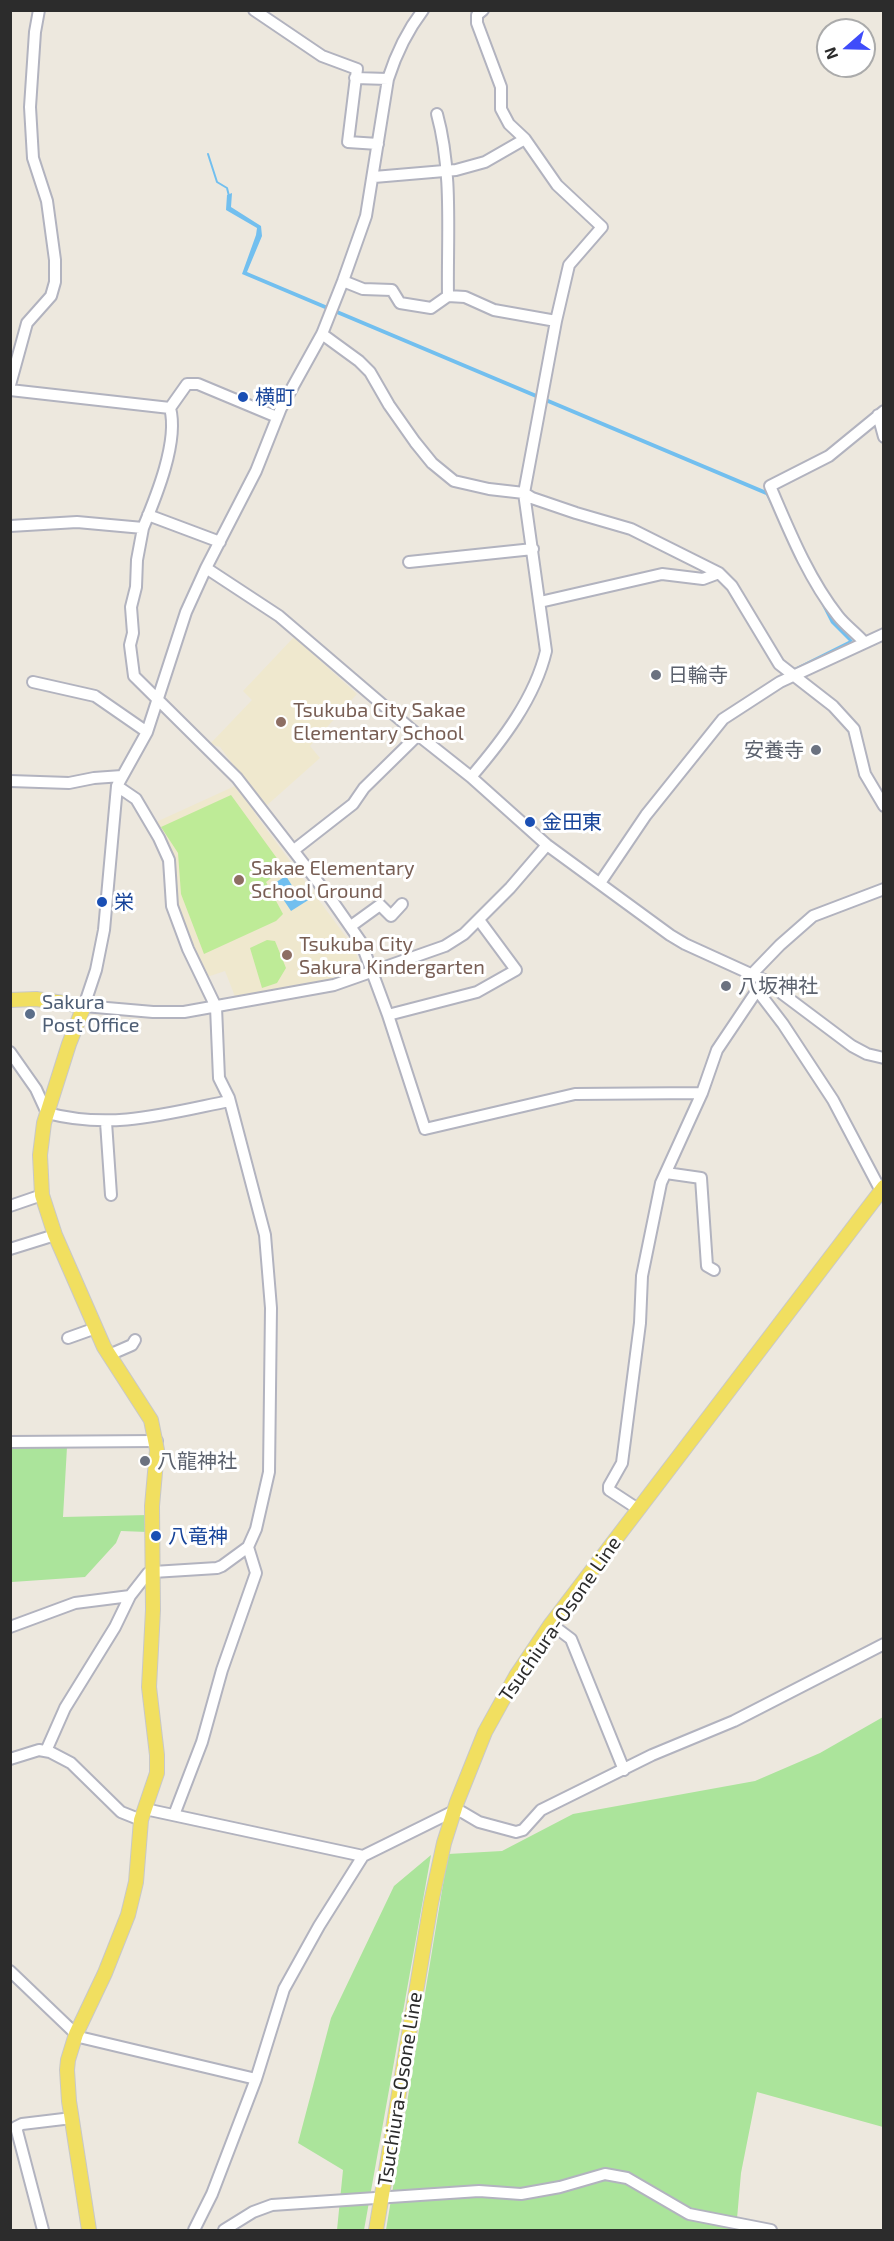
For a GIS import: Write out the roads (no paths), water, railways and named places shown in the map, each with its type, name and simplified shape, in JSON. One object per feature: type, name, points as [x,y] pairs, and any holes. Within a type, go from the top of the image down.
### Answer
[{"type":"main road","points":[[10,1000],[36,999],[84,1006],[47,1113],[40,1155],[42,1196],[56,1235],[96,1328],[109,1355],[148,1413],[157,1442],[152,1506],[153,1572],[149,1687],[157,1766],[155,1780],[143,1815],[136,1882],[128,1915],[105,1973],[76,2034],[67,2070],[89,2230]]},
{"type":"main road","name":"Tsuchiura-Osone Line","points":[[376,2230],[436,1875],[454,1811],[475,1755],[499,1705],[551,1624],[882,1189]]},
{"type":"street","points":[[10,385],[27,323],[51,296],[56,282],[47,201],[33,158],[30,107],[35,32],[39,10]]},
{"type":"street","points":[[254,10],[322,56],[357,69],[348,141],[378,144]]},
{"type":"street","points":[[423,10],[412,24],[393,62],[388,79],[366,216],[343,281],[322,334],[278,417],[256,471],[186,612],[147,732],[120,781],[104,930],[96,970],[84,1006],[153,1012],[184,1012],[334,985],[372,972],[445,946],[464,934],[547,845]]},
{"type":"street","points":[[471,777],[506,732],[542,670],[546,651],[524,493],[556,321],[569,265],[602,227],[557,185],[525,139],[509,123],[501,109],[501,87],[477,23],[477,15],[483,10]]},
{"type":"street","points":[[355,78],[388,79]]},
{"type":"street","points":[[437,114],[444,139],[446,170],[448,296]]},
{"type":"street","points":[[374,177],[456,170],[485,162],[525,139]]},
{"type":"street","points":[[343,281],[363,289],[392,291],[400,303],[431,308],[448,296],[465,297],[494,310],[556,321]]},
{"type":"street","points":[[322,334],[370,372],[389,405],[415,442],[432,463],[454,481],[489,489],[524,493],[576,513],[631,529],[719,573],[732,586],[779,664],[832,706],[854,729],[865,774],[884,806]]},
{"type":"street","points":[[278,417],[198,384],[188,384],[181,390],[170,408],[172,415],[169,449],[143,528],[137,560],[136,586],[131,607],[134,633],[130,645],[134,676],[237,778],[351,926],[361,942],[388,1015],[425,1129],[575,1094],[702,1093]]},
{"type":"street","points":[[10,390],[170,408]]},
{"type":"street","points":[[881,413],[884,437]]},
{"type":"street","points":[[864,642],[839,618],[821,590],[793,537],[770,486],[829,456],[881,413]]},
{"type":"street","points":[[148,515],[220,542]]},
{"type":"street","points":[[10,526],[77,522],[143,528]]},
{"type":"street","points":[[409,561],[533,549]]},
{"type":"street","points":[[206,568],[279,616],[418,735],[471,777],[547,845],[600,884],[685,944],[764,980],[852,1046],[867,1054],[884,1058]]},
{"type":"street","points":[[540,602],[662,574],[703,579],[719,573]]},
{"type":"street","points":[[600,884],[646,815],[723,719],[780,682],[884,634]]},
{"type":"street","points":[[33,682],[95,696],[147,732]]},
{"type":"street","points":[[294,850],[353,804],[364,788],[418,735]]},
{"type":"street","points":[[10,781],[69,783],[94,778],[120,781],[136,799],[159,838],[169,860],[172,906],[188,949],[216,1007],[219,1078],[229,1101],[265,1235],[271,1308],[269,1472],[256,1529],[248,1547],[217,1568],[148,1574],[130,1596],[115,1628],[65,1708],[46,1751]]},
{"type":"street","points":[[752,974],[813,916],[884,889]]},
{"type":"street","points":[[351,926],[380,905],[391,916],[402,904]]},
{"type":"street","points":[[388,1015],[477,992],[516,970],[479,920]]},
{"type":"street","points":[[638,1509],[609,1490],[609,1486],[622,1463],[640,1323],[642,1276],[658,1194],[702,1093],[717,1050],[764,980]]},
{"type":"street","points":[[757,990],[783,1023],[833,1100],[882,1189]]},
{"type":"street","points":[[10,1052],[36,1089],[47,1113],[73,1119],[106,1122],[139,1119],[229,1101]]},
{"type":"street","points":[[106,1122],[111,1195]]},
{"type":"street","points":[[666,1173],[701,1178],[707,1266],[714,1270]]},
{"type":"street","points":[[10,1206],[42,1196]]},
{"type":"street","points":[[10,1249],[56,1235]]},
{"type":"street","points":[[68,1338],[96,1328]]},
{"type":"street","points":[[109,1355],[132,1345],[135,1340]]},
{"type":"street","points":[[10,1442],[157,1442]]},
{"type":"street","points":[[174,1815],[202,1742],[222,1670],[256,1573],[248,1547]]},
{"type":"street","points":[[10,1627],[75,1603],[130,1596]]},
{"type":"street","points":[[551,1624],[571,1639],[624,1770]]},
{"type":"street","points":[[194,2230],[212,2194],[256,2079],[284,1989],[319,1926],[363,1856],[454,1811],[462,1812],[479,1822],[516,1832],[523,1830],[541,1810],[652,1755],[734,1721],[884,1644]]},
{"type":"street","points":[[10,1758],[39,1750],[71,1763],[121,1812],[174,1815],[363,1856]]},
{"type":"street","points":[[10,1971],[82,2039],[256,2079]]},
{"type":"street","points":[[43,2230],[16,2127],[22,2124],[72,2118]]},
{"type":"street","points":[[224,2230],[253,2212],[272,2205],[479,2191],[521,2194],[560,2187],[605,2174],[627,2178],[689,2214],[771,2230]]},
{"type":"water","points":[[232,193],[231,207],[261,226],[262,236],[247,272],[769,492],[835,621],[853,641],[849,641],[831,623],[766,495],[242,274],[257,228],[226,210],[227,195]]},
{"type":"water","points":[[286,876],[296,892],[302,888],[310,899],[291,911],[273,884]]},
{"type":"waterway","points":[[208,154],[217,182],[227,188],[229,196]]},
{"type":"waterway","points":[[795,669],[851,641]]},
{"type":"place","name":"横町","points":[[243,397]]},
{"type":"place","name":"日輪寺","points":[[656,675]]},
{"type":"place","name":"Tsukuba City Sakae Elementary School","points":[[281,722]]},
{"type":"place","name":"安養寺","points":[[816,750]]},
{"type":"place","name":"金田東","points":[[530,822]]},
{"type":"place","name":"Sakae Elementary School Ground","points":[[239,880]]},
{"type":"place","name":"栄","points":[[102,902]]},
{"type":"place","name":"Tsukuba City Sakura Kindergarten","points":[[287,955]]},
{"type":"place","name":"八坂神社","points":[[726,986]]},
{"type":"place","name":"Sakura Post Office","points":[[30,1014]]},
{"type":"place","name":"八龍神社","points":[[145,1461]]},
{"type":"place","name":"八竜神","points":[[156,1536]]}]
